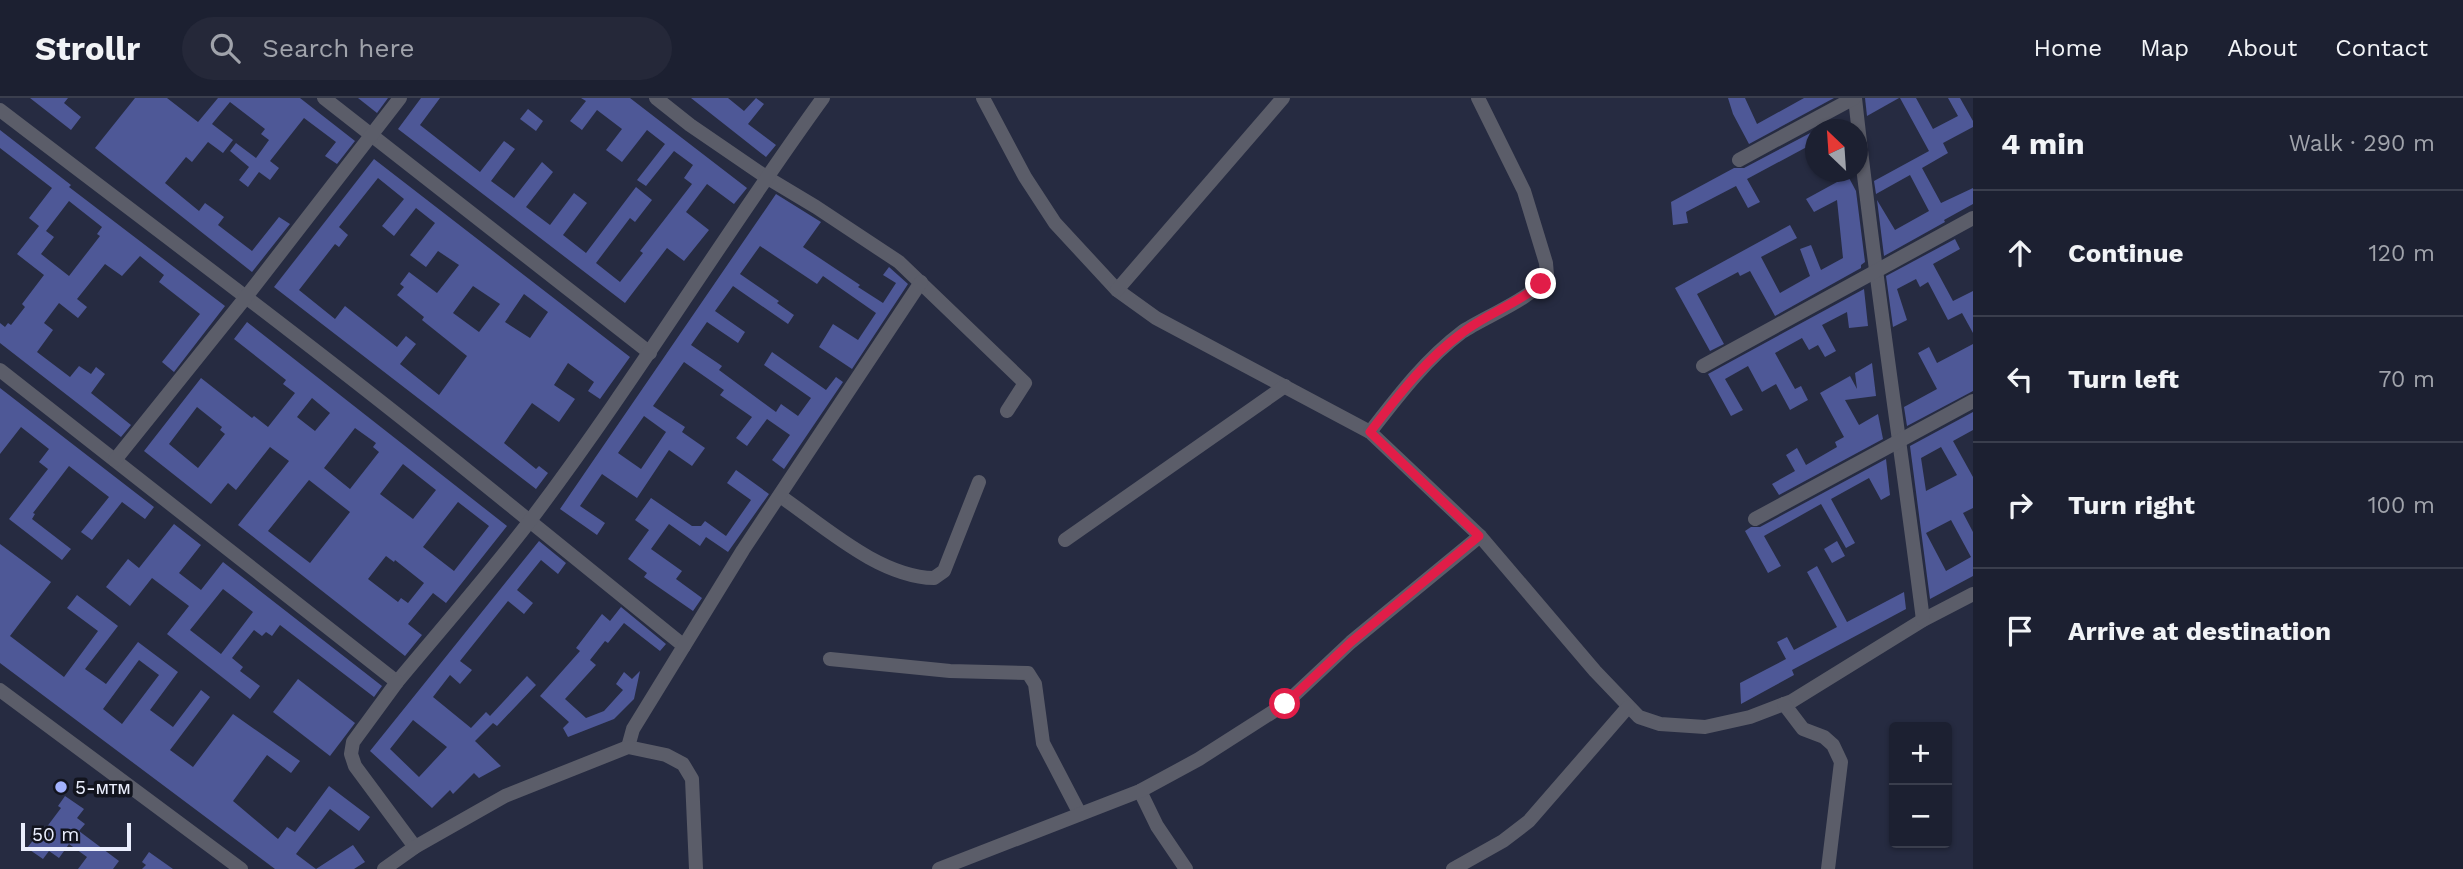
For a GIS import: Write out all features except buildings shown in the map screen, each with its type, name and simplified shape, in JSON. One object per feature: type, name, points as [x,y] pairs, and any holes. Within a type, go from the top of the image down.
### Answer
[{"type":"street","points":[[324,98],[650,353]]},
{"type":"street","points":[[116,460],[400,98]]},
{"type":"street","points":[[656,98],[766,177],[816,206],[899,262],[1025,383],[1007,411]]},
{"type":"street","points":[[415,847],[355,766],[351,754],[353,742],[397,682],[529,523],[650,353],[766,177],[823,98]]},
{"type":"street","points":[[983,98],[1025,177],[1055,223],[1117,290],[1156,318],[1370,432],[1479,536],[1639,717],[1660,724],[1704,726],[1750,717],[1784,704],[1923,620],[1973,594]]},
{"type":"street","points":[[1117,290],[1283,98]]},
{"type":"street","points":[[1370,432],[1406,384],[1441,351],[1463,332],[1535,289],[1547,275],[1546,263],[1524,191],[1478,98]]},
{"type":"street","points":[[1739,160],[1854,98],[1884,348],[1900,440],[1923,620]]},
{"type":"street","points":[[0,110],[458,463],[684,646]]},
{"type":"street","points":[[1703,366],[1973,218]]},
{"type":"street","points":[[628,747],[633,729],[743,550],[921,282]]},
{"type":"street","points":[[0,370],[397,682]]},
{"type":"street","points":[[1065,540],[1285,386]]},
{"type":"street","points":[[1755,519],[1973,401]]},
{"type":"street","points":[[780,496],[873,559],[896,570],[934,578],[944,571],[979,482]]},
{"type":"street","points":[[939,869],[1140,791],[1199,759],[1285,704],[1351,642],[1479,536]]},
{"type":"street","points":[[830,659],[950,671],[1028,673],[1035,684],[1043,743],[1080,814]]},
{"type":"street","points":[[0,690],[241,869]]},
{"type":"street","points":[[1784,704],[1803,729],[1824,737],[1833,745],[1841,762],[1828,869]]},
{"type":"street","points":[[1453,869],[1503,841],[1529,821],[1628,707]]},
{"type":"street","points":[[384,869],[415,847],[505,796],[628,747],[666,755],[683,764],[688,770],[692,779],[696,869]]},
{"type":"street","points":[[1140,791],[1157,826],[1186,869]]},
{"type":"place","name":"5-мтм","points":[[61,787]]},
{"type":"route","points":[[1285,704],[1351,642],[1479,536],[1370,432],[1406,384],[1441,351],[1463,332],[1541,284]]}]
